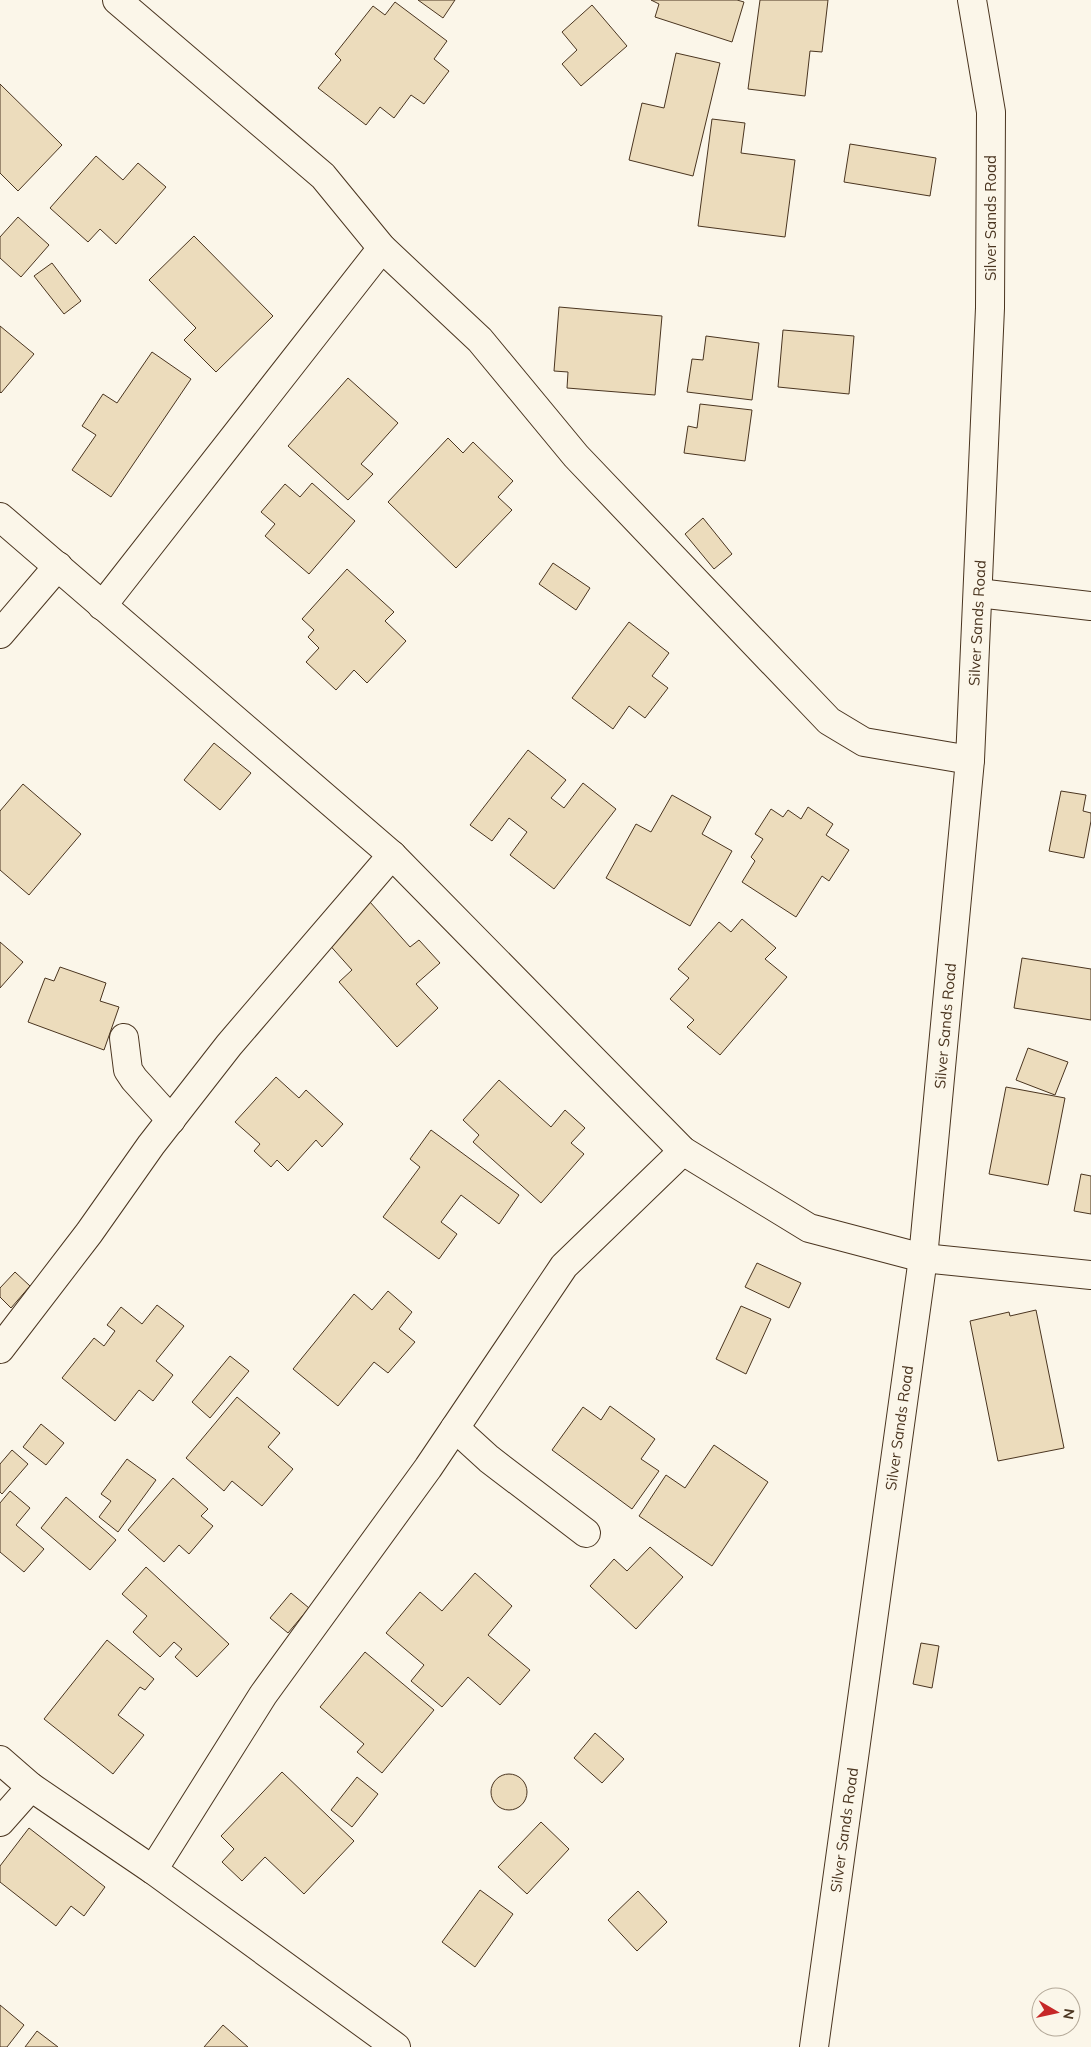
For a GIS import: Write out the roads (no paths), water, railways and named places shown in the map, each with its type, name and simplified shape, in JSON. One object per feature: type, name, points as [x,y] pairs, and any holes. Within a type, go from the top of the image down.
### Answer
[{"type":"street","points":[[118,0],[323,176],[382,248],[480,340],[576,456],[829,721],[864,742],[970,760]]},
{"type":"street","name":"Silver Sands Road","points":[[814,2047],[922,1258],[970,760],[990,308],[991,112],[972,0]]},
{"type":"street","points":[[102,606],[382,248]]},
{"type":"street","points":[[0,517],[392,855],[683,1151],[810,1228],[922,1258],[1091,1275]]},
{"type":"street","points":[[0,634],[58,566]]},
{"type":"street","points":[[978,593],[1091,606]]},
{"type":"street","points":[[0,1349],[229,1045],[392,855]]},
{"type":"street","points":[[124,1038],[128,1070],[141,1088],[171,1120]]},
{"type":"street","points":[[153,1870],[263,1695],[455,1428],[564,1266],[683,1151]]},
{"type":"street","points":[[455,1428],[489,1459],[586,1533]]},
{"type":"street","points":[[0,1760],[31,1787],[153,1870],[396,2047]]},
{"type":"street","points":[[0,1822],[31,1787]]}]
